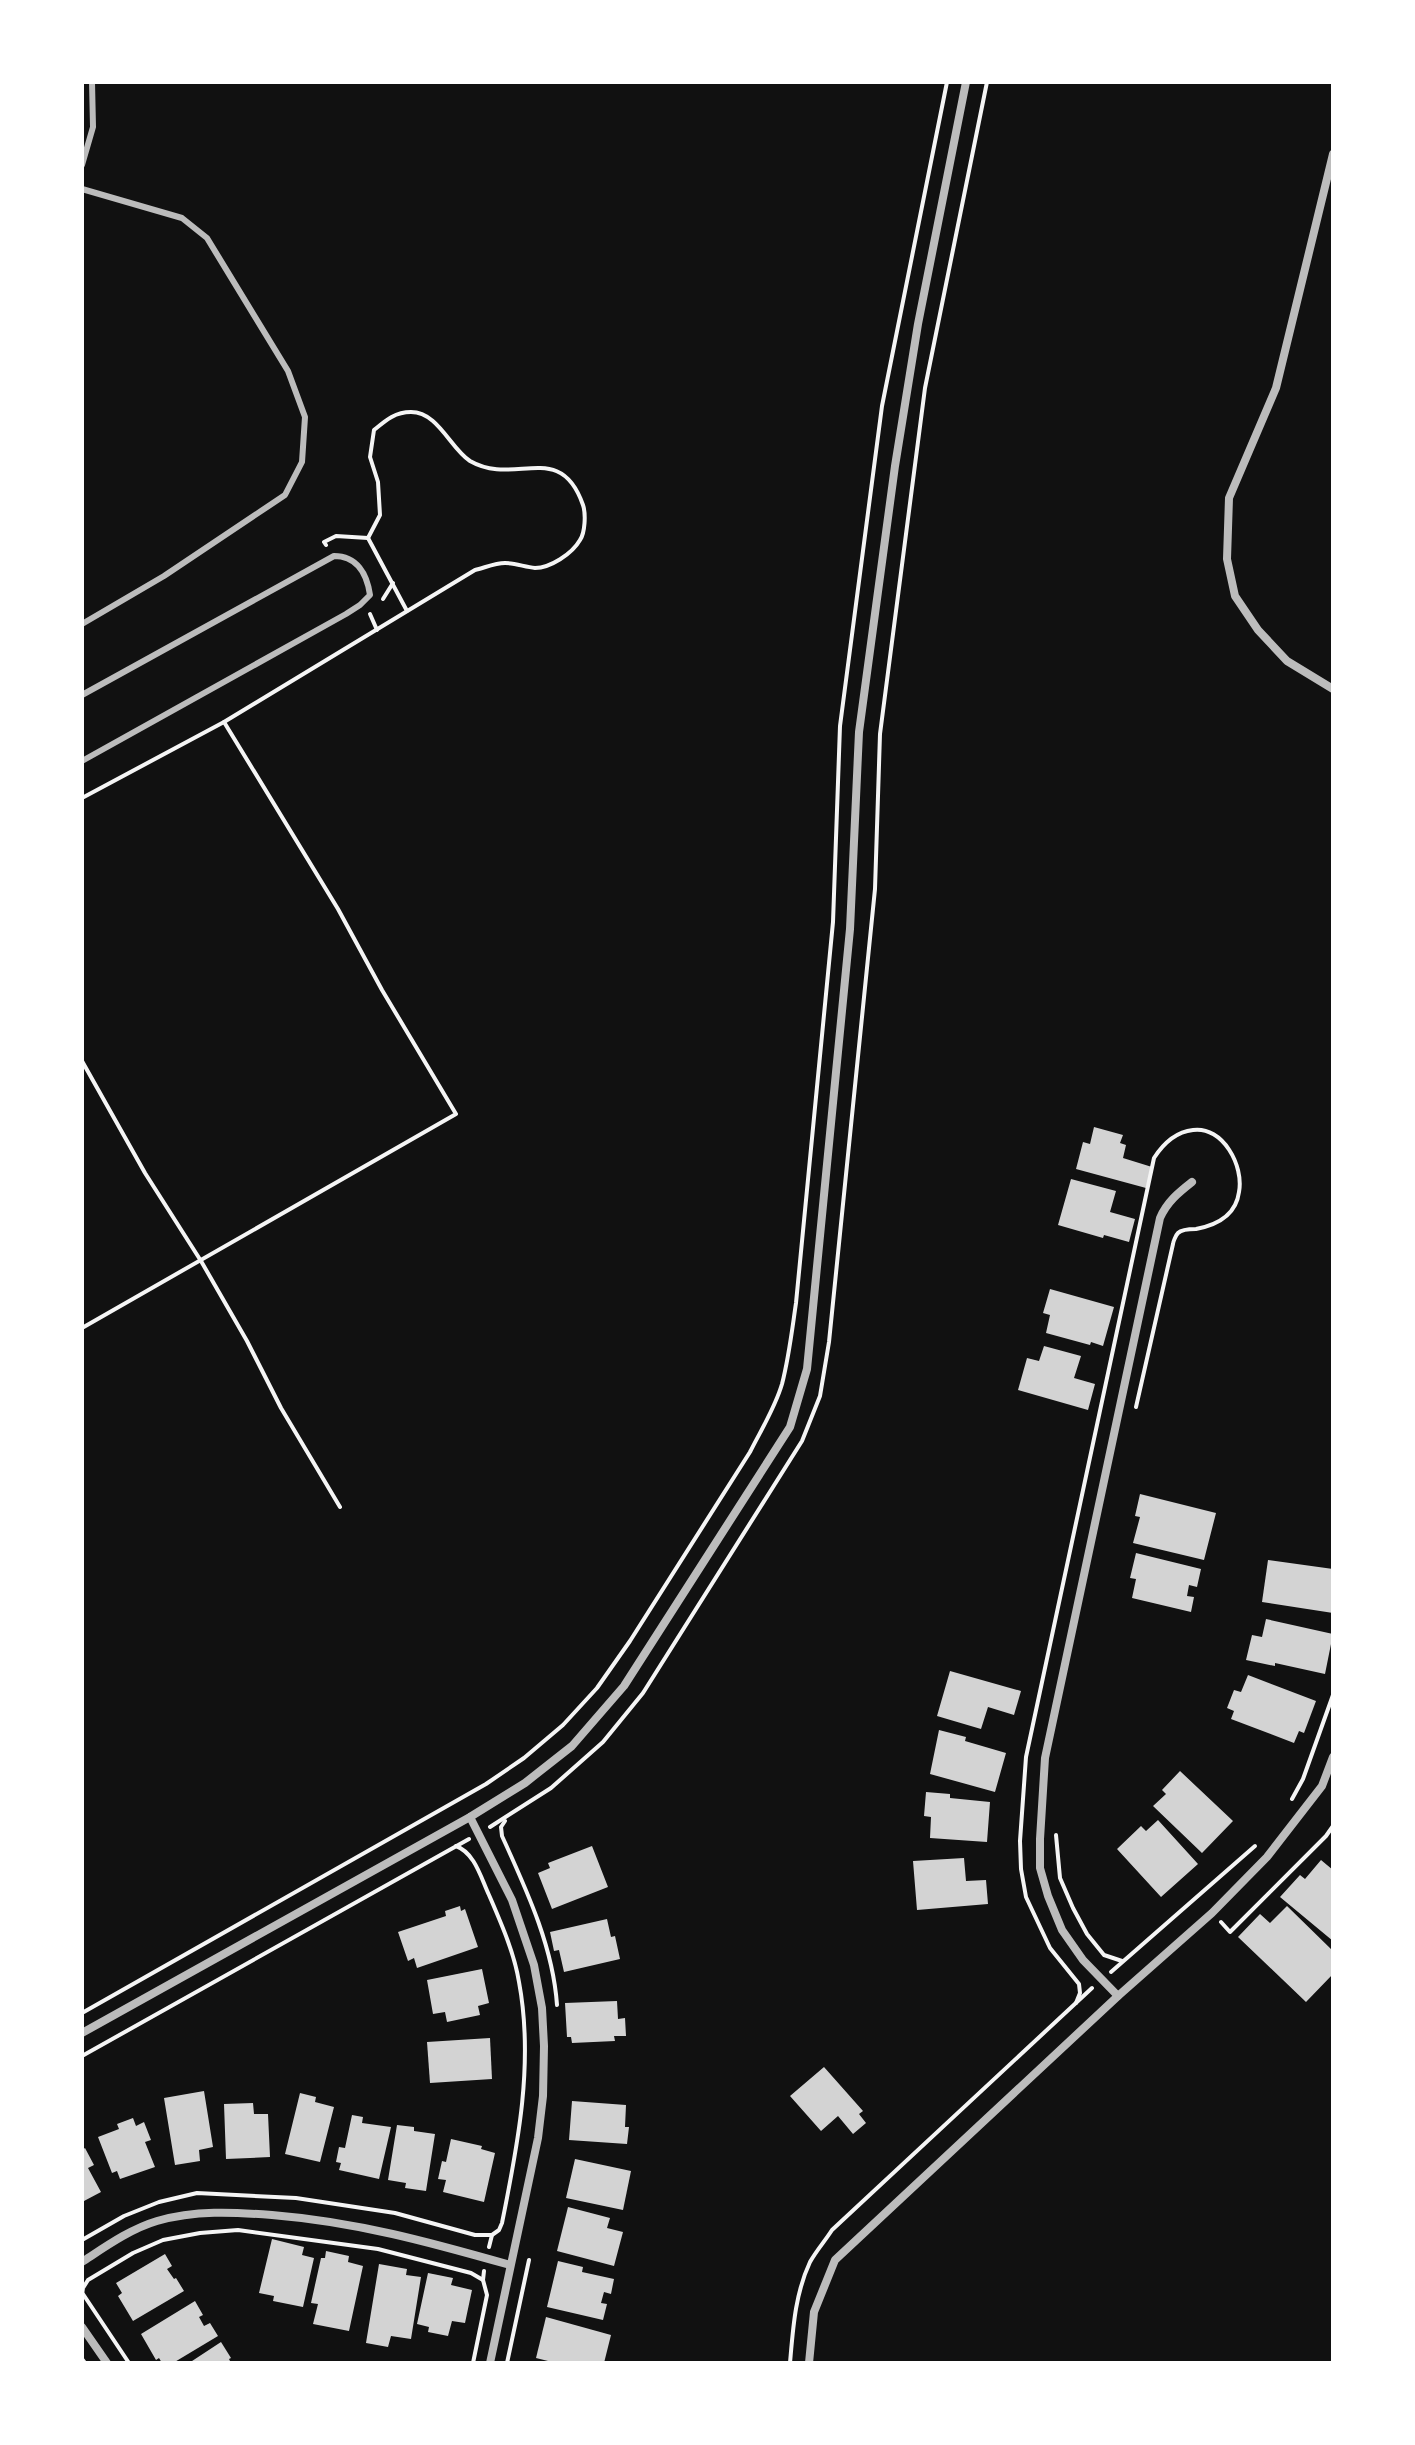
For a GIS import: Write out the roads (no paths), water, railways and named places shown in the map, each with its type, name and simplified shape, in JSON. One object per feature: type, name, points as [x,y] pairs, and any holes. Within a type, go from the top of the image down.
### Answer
[{"type":"street","points":[[82,2033],[470,1817],[525,1783],[572,1746],[624,1686],[790,1427],[807,1369],[849,944],[859,732],[895,466],[916,338],[966,82]]},
{"type":"street","points":[[1333,154],[1276,388],[1229,498],[1227,559],[1235,596],[1258,630],[1287,661],[1333,689]]},
{"type":"street","points":[[1118,1996],[1083,1960],[1062,1930],[1048,1896],[1040,1868],[1045,1758],[1160,1218],[1165,1206],[1192,1182]]},
{"type":"street","points":[[809,2363],[814,2312],[835,2260],[1118,1996],[1212,1913],[1267,1857],[1322,1786],[1333,1757]]},
{"type":"street","points":[[470,1817],[512,1900],[534,1965],[542,2008],[543,2096],[538,2138],[490,2363]]},
{"type":"street","points":[[82,2262],[154,2222],[210,2212],[288,2216],[359,2225],[510,2265]]},
{"type":"street","points":[[82,2327],[107,2363]]},
{"type":"lane","points":[[82,165],[93,127],[92,82]]},
{"type":"lane","points":[[82,189],[182,218],[207,238],[288,371],[305,417],[302,462],[285,495],[164,576],[82,624]]},
{"type":"lane","points":[[82,695],[332,557],[346,556],[359,566],[368,581],[370,595],[360,605],[82,761]]}]
